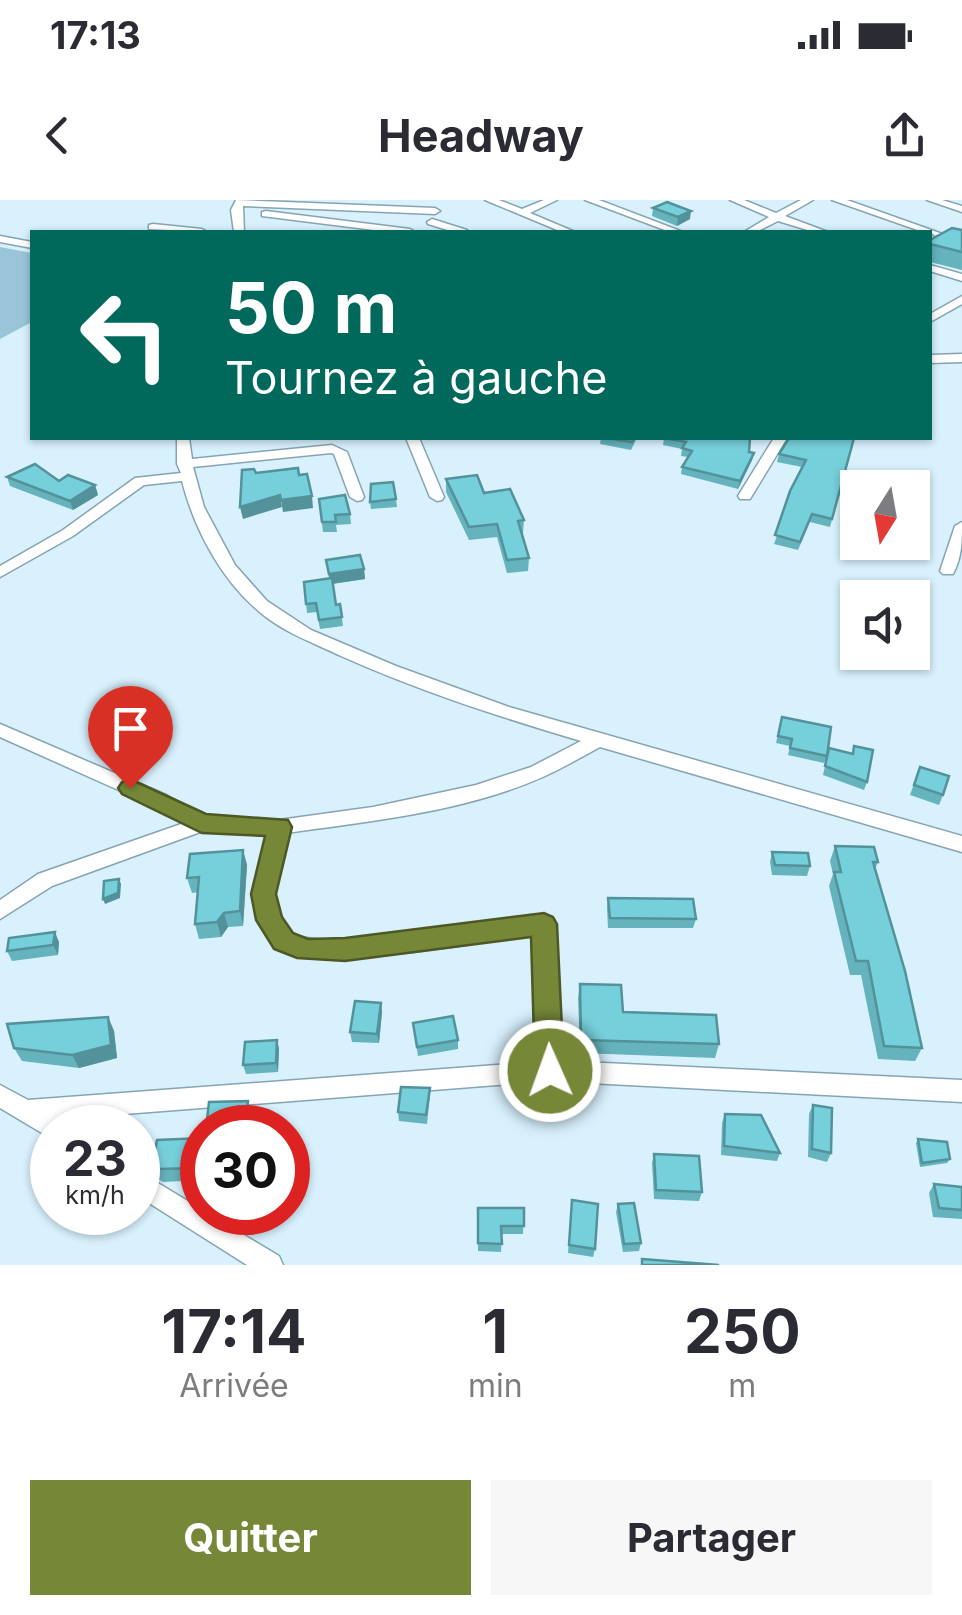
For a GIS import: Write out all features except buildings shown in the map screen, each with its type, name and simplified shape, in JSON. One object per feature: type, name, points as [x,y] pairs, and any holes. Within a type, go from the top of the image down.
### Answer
[{"type":"street","points":[[490,200],[565,230]]},
{"type":"street","points":[[521,213],[552,200]]},
{"type":"street","points":[[590,200],[672,230]]},
{"type":"street","points":[[735,200],[817,230]]},
{"type":"street","points":[[753,230],[808,200]]},
{"type":"street","points":[[837,200],[925,230]]},
{"type":"street","points":[[934,200],[962,210]]},
{"type":"street","points":[[239,204],[434,216],[458,230]]},
{"type":"street","points":[[239,204],[239,230]]},
{"type":"street","points":[[239,204],[398,230]]},
{"type":"street","points":[[153,228],[178,230]]},
{"type":"street","points":[[0,231],[30,234]]},
{"type":"street","points":[[932,232],[962,242]]},
{"type":"street","points":[[932,245],[946,237]]},
{"type":"street","points":[[0,239],[30,245]]},
{"type":"street","points":[[932,269],[962,278]]},
{"type":"street","points":[[932,318],[962,298]]},
{"type":"street","points":[[932,359],[962,358]]},
{"type":"street","points":[[183,440],[184,471],[196,513],[232,572],[263,607],[308,634],[400,676],[598,740],[962,844]]},
{"type":"street","points":[[413,440],[437,497]]},
{"type":"street","points":[[745,496],[779,440]]},
{"type":"street","points":[[0,572],[68,533],[140,481],[184,471],[332,449],[340,452],[357,497]]},
{"type":"street","points":[[948,571],[962,526]]},
{"type":"street","points":[[0,730],[160,800],[202,824]]},
{"type":"street","points":[[0,911],[45,880],[202,824],[279,827],[373,814],[477,792],[537,772],[598,740]]},
{"type":"street","points":[[279,827],[264,894],[269,920],[284,941],[307,950],[345,949],[544,924],[550,1071]]},
{"type":"street","points":[[97,1105],[550,1071],[962,1091]]},
{"type":"street","points":[[0,1096],[30,1110]]},
{"type":"street","points":[[160,1197],[270,1265]]},
{"type":"shaded area","points":[[0,247],[30,253],[30,323],[0,339]]},
{"type":"route","points":[[130,788],[202,824],[279,827],[264,894],[269,920],[284,941],[307,950],[345,949],[544,924],[550,1071]]}]
